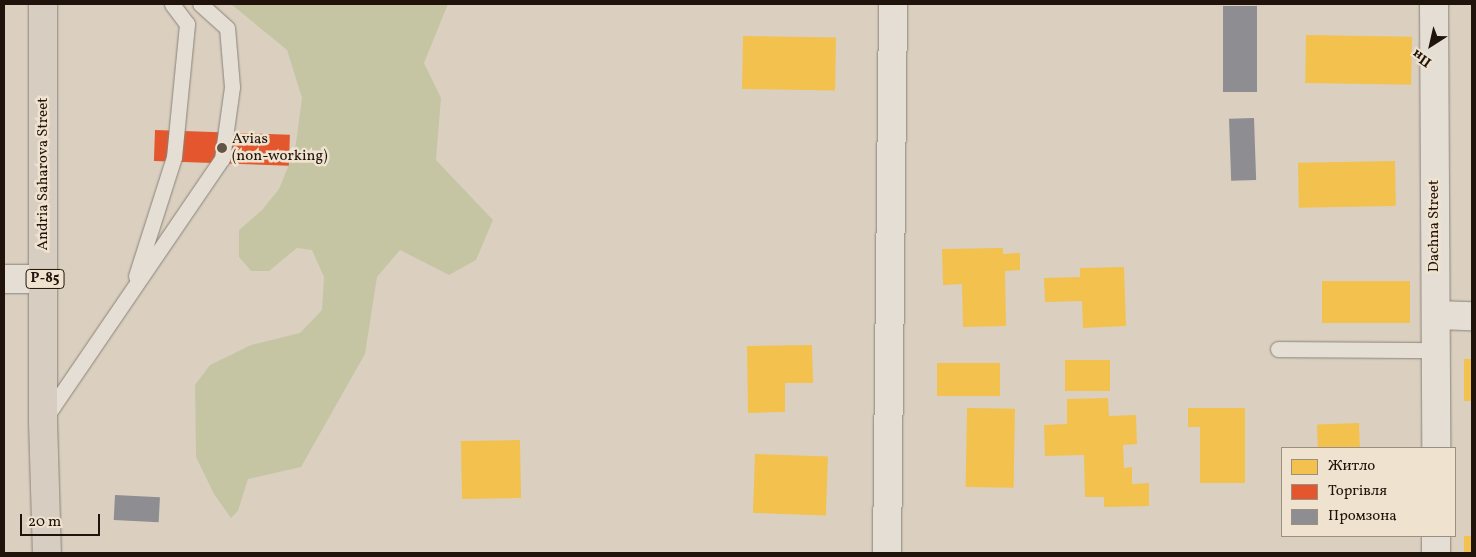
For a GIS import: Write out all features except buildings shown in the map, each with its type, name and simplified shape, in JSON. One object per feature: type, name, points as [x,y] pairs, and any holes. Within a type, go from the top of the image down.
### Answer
[{"type":"main road","name":"Andria Saharova Street","points":[[43,4],[45,279],[43,421],[47,553]]},
{"type":"street","points":[[887,553],[893,4]]},
{"type":"street","name":"Dachna Street","points":[[1434,4],[1436,447]]},
{"type":"street","points":[[4,279],[45,279]]},
{"type":"street","points":[[1436,315],[1472,316]]},
{"type":"street","points":[[1436,537],[1436,553]]},
{"type":"lane","points":[[131,292],[174,157],[187,24],[172,4]]},
{"type":"lane","points":[[43,421],[222,159],[232,87],[228,28],[200,4]]},
{"type":"lane","points":[[1278,349],[1436,350]]},
{"type":"green space","points":[[231,4],[448,4],[424,63],[441,98],[436,160],[493,220],[476,260],[449,275],[400,250],[377,277],[365,354],[301,467],[248,479],[238,511],[231,518],[214,494],[196,457],[195,385],[210,365],[251,345],[300,333],[322,310],[324,277],[312,250],[297,248],[269,271],[251,271],[239,257],[239,230],[262,210],[279,189],[295,150],[302,98],[287,50]]},
{"type":"place","name":"Avias (non-working)","points":[[222,148]]}]
